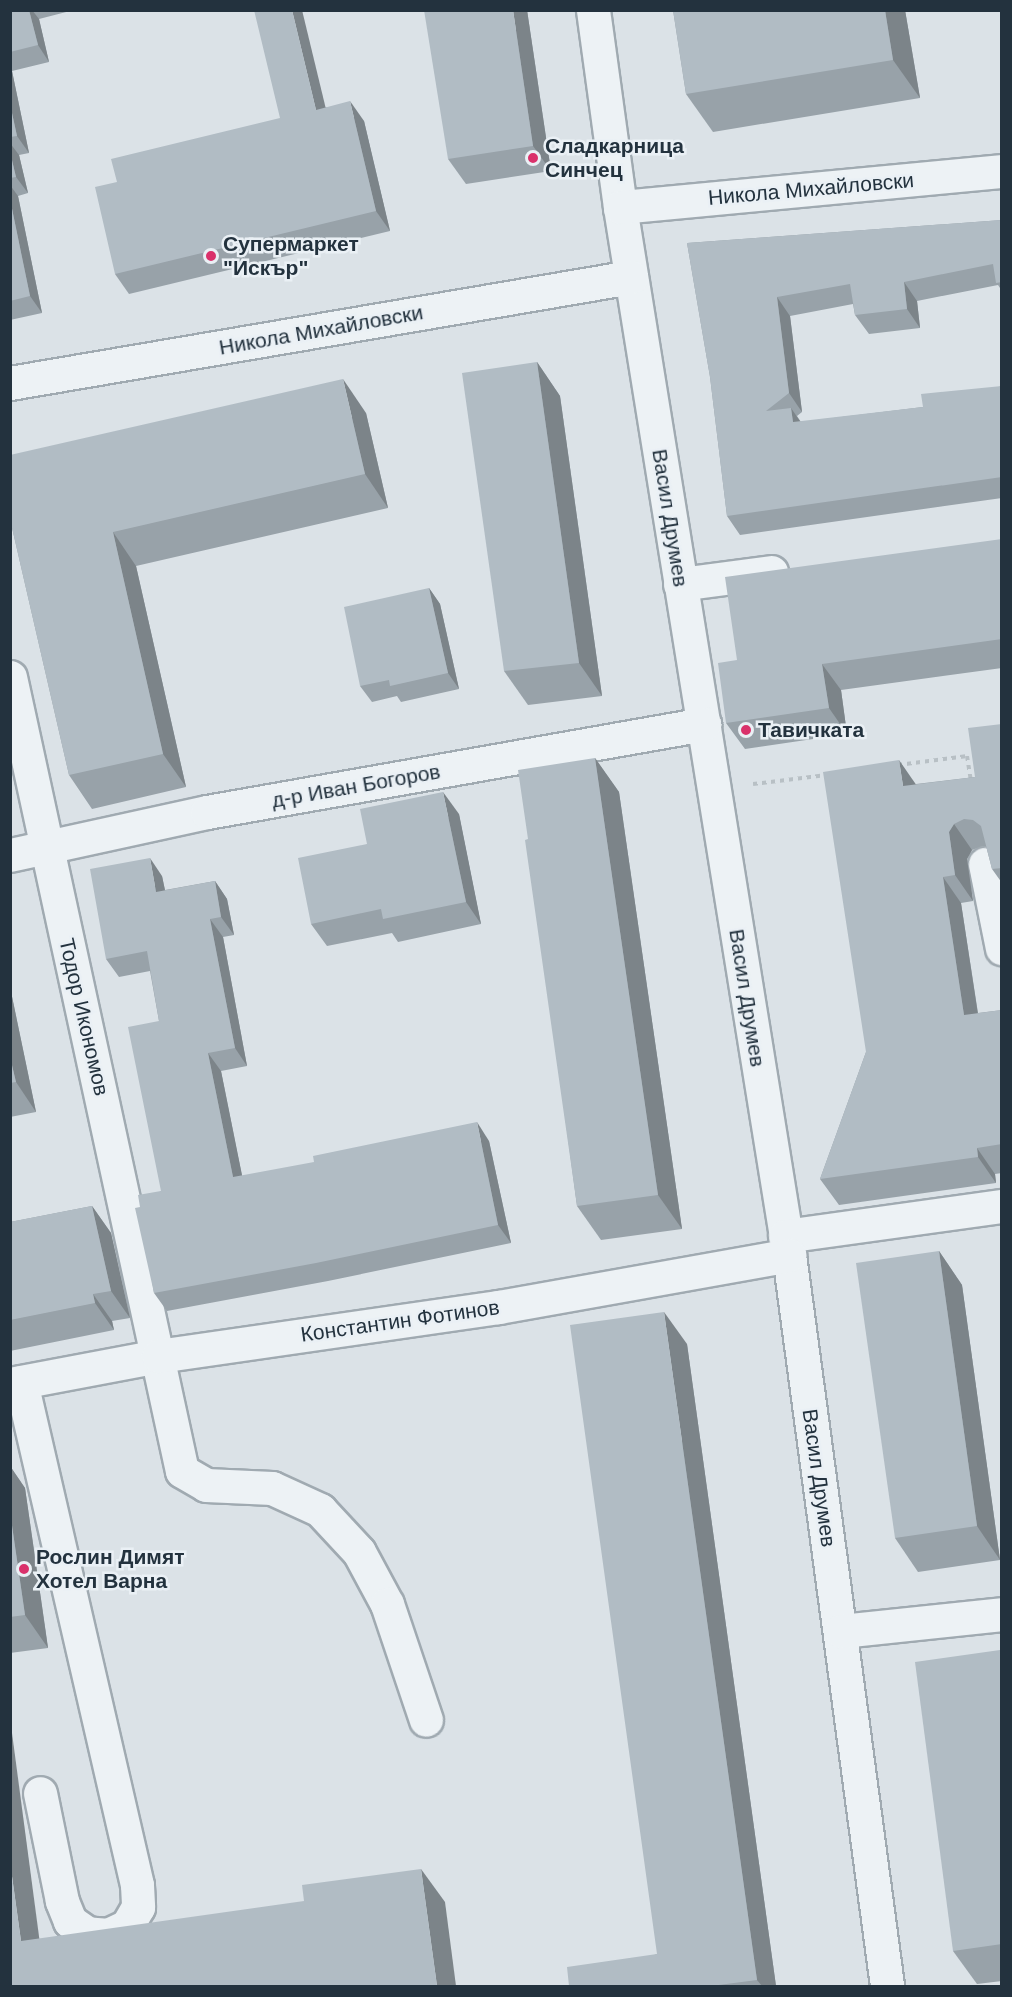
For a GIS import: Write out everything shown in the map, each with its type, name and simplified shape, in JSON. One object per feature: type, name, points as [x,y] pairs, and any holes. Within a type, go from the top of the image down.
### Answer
[{"type":"street","name":"Васил Друмев","points":[[592,10],[631,277],[787,1246],[841,1631],[887,1986]]},
{"type":"street","name":"Никола Михайловски","points":[[620,207],[1002,171]]},
{"type":"street","name":"Никола Михайловски","points":[[10,383],[631,277]]},
{"type":"street","points":[[680,584],[799,568]]},
{"type":"street","name":"Тодор Икономов","points":[[10,677],[182,1471],[206,1485],[272,1488],[320,1510],[358,1552],[387,1604],[426,1720]]},
{"type":"street","name":"д-р Иван Богоров","points":[[10,855],[207,812],[704,724]]},
{"type":"street","points":[[985,864],[999,948],[1002,948]]},
{"type":"street","name":"Константин Фотинов","points":[[16,1383],[158,1356],[498,1307],[787,1246],[1002,1206]]},
{"type":"street","points":[[16,1383],[137,1885],[138,1906],[127,1926],[108,1935],[87,1934],[70,1921],[62,1901],[40,1793]]},
{"type":"street","points":[[841,1631],[1002,1614]]},
{"type":"path","points":[[886,767],[967,756],[973,789]]},
{"type":"path","points":[[713,789],[829,774]]},
{"type":"building","points":[[10,10],[29,10],[38,45],[10,52]]},
{"type":"building","points":[[254,10],[292,10],[316,110],[350,101],[376,211],[115,274],[95,187],[117,182],[111,159],[280,118]]},
{"type":"building","points":[[424,10],[513,10],[533,146],[448,159]]},
{"type":"building","points":[[673,10],[885,10],[893,60],[686,94]]},
{"type":"building","points":[[10,104],[17,136],[10,137]]},
{"type":"building","points":[[10,152],[16,177],[10,178]]},
{"type":"building","points":[[10,199],[30,296],[10,301]]},
{"type":"building","points":[[1002,220],[1002,282],[996,283],[993,264],[904,282],[907,309],[855,315],[850,284],[777,297],[789,393],[766,411],[791,408],[793,422],[923,407],[921,394],[1002,386],[1002,477],[727,516],[710,377],[687,243]]},
{"type":"building","points":[[537,362],[579,663],[504,671],[462,373]]},
{"type":"building","points":[[343,379],[365,474],[113,532],[163,754],[69,775],[10,519],[10,455]]},
{"type":"building","points":[[1002,539],[1002,639],[822,664],[829,708],[726,723],[718,663],[737,660],[725,577]]},
{"type":"building","points":[[429,588],[448,673],[390,686],[389,680],[360,686],[344,607]]},
{"type":"building","points":[[1002,724],[1002,868],[992,869],[981,826],[973,820],[964,819],[954,824],[949,832],[955,875],[943,877],[964,1015],[1002,1010],[1002,1144],[977,1148],[978,1157],[820,1179],[866,1052],[823,772],[899,760],[903,786],[975,777],[968,728]]},
{"type":"building","points":[[595,758],[658,1195],[577,1206],[525,840],[528,839],[518,770]]},
{"type":"building","points":[[443,792],[466,902],[383,919],[381,909],[311,924],[298,858],[367,844],[360,809]]},
{"type":"building","points":[[150,858],[156,892],[215,881],[221,917],[210,919],[235,1048],[208,1053],[233,1177],[314,1162],[313,1156],[477,1122],[498,1225],[316,1263],[154,1293],[135,1208],[140,1207],[138,1195],[161,1191],[128,1027],[159,1021],[147,951],[106,959],[90,869]]},
{"type":"building","points":[[10,1057],[16,1082],[10,1083]]},
{"type":"building","points":[[92,1206],[111,1291],[93,1294],[95,1303],[10,1320],[10,1222]]},
{"type":"building","points":[[939,1251],[977,1526],[895,1538],[856,1263]]},
{"type":"building","points":[[664,1312],[757,1980],[711,1986],[569,1986],[567,1967],[657,1954],[570,1325]]},
{"type":"building","points":[[10,1512],[25,1615],[10,1617]]},
{"type":"building","points":[[1000,1650],[1002,1659],[1002,1944],[953,1951],[915,1662]]},
{"type":"building","points":[[10,1862],[21,1941],[304,1901],[302,1885],[421,1869],[437,1986],[10,1986]]},
{"type":"place","name":"Сладкарница Синчец","points":[[533,158]]},
{"type":"place","name":"Супермаркет \"Искър\"","points":[[211,256]]},
{"type":"place","name":"Тавичката","points":[[746,730]]},
{"type":"place","name":"Рослин Димят Хотел Варна","points":[[24,1569]]}]
